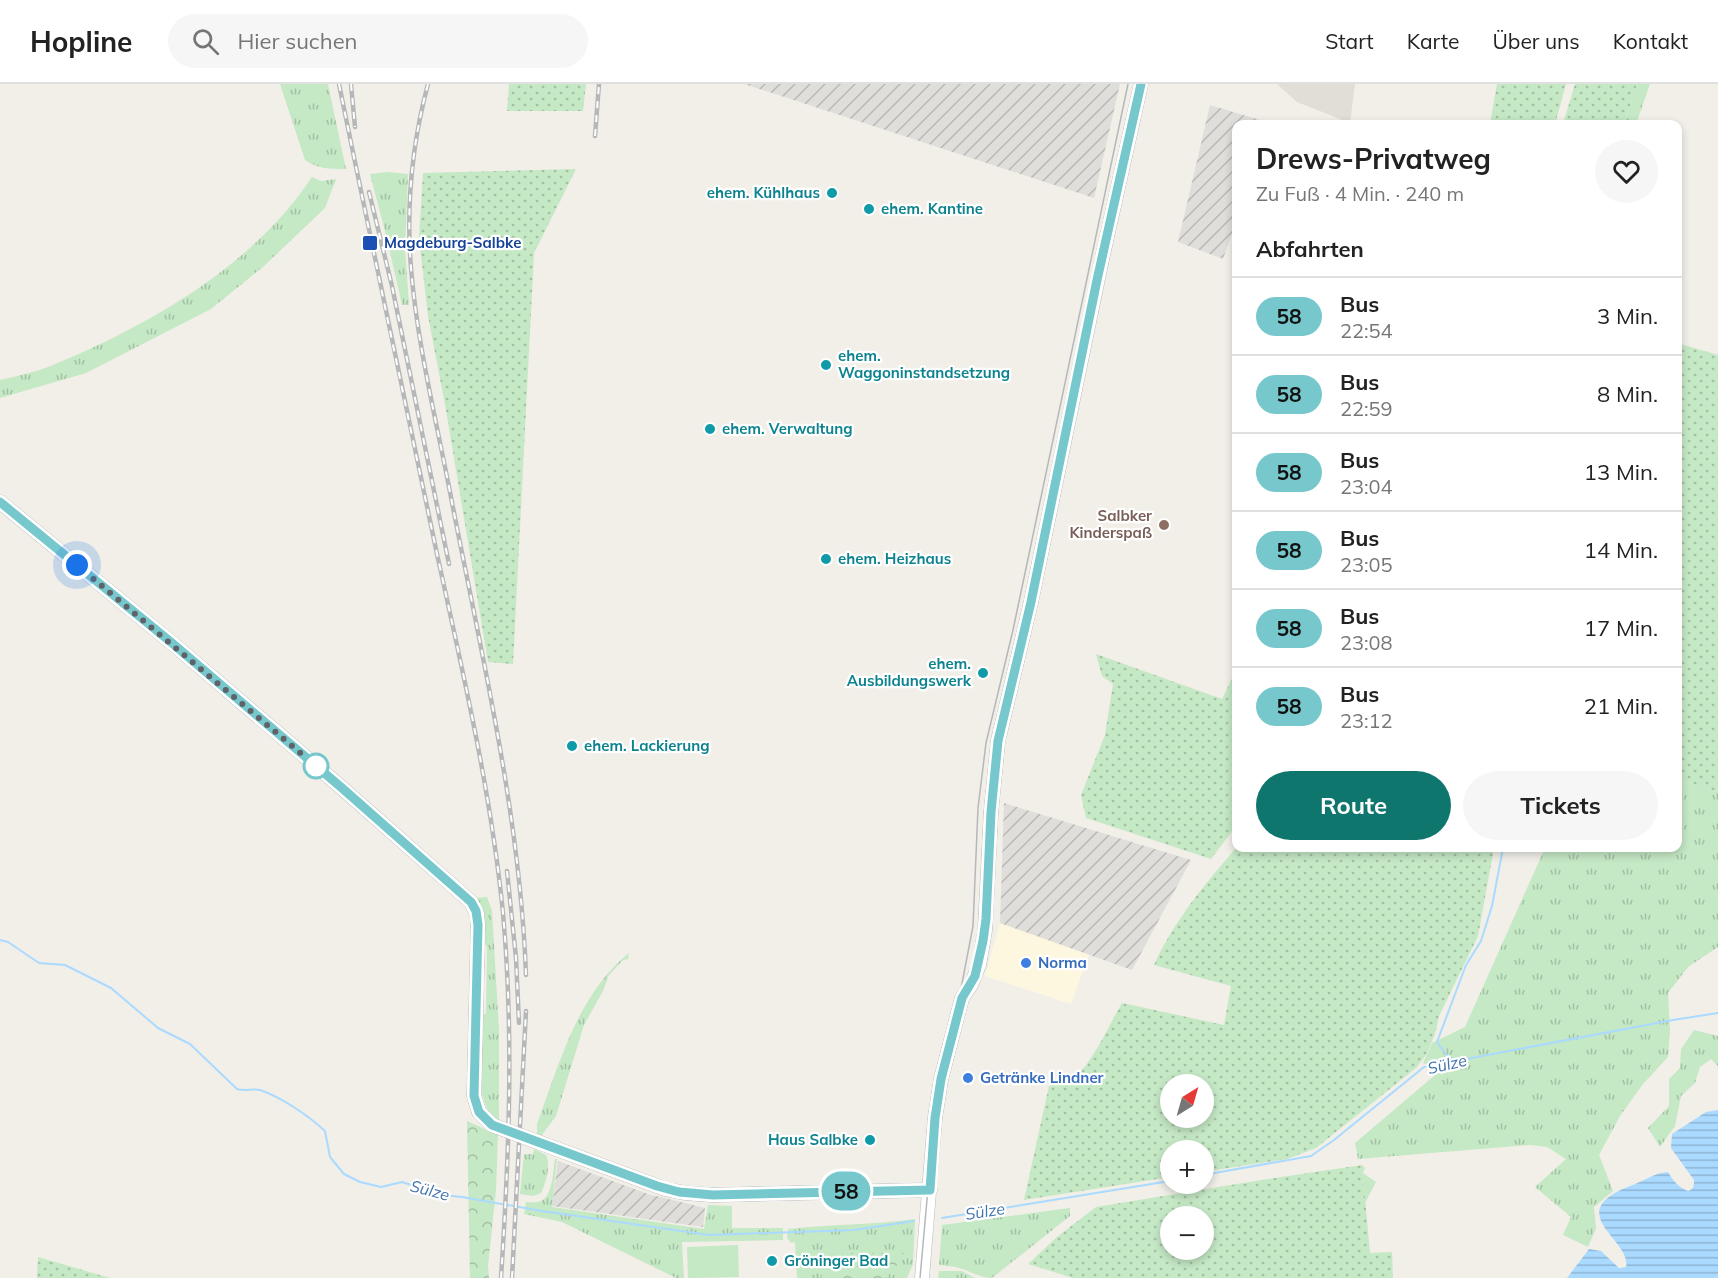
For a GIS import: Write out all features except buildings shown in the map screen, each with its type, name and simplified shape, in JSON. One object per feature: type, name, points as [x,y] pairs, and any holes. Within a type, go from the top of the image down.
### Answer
[{"type":"main road","points":[[922,1278],[935,1118],[941,1079],[962,998],[975,976],[983,941],[991,812],[1000,732],[1031,602],[1141,84]]},
{"type":"main road","points":[[0,502],[172,643],[471,902],[476,911],[478,925],[474,1082],[477,1108],[485,1119],[500,1129],[679,1192],[713,1195],[930,1190]]},
{"type":"shaded area","points":[[744,84],[1120,84],[1094,198]]},
{"type":"shaded area","points":[[1277,84],[1355,84],[1350,120],[1342,120],[1297,102]]},
{"type":"shaded area","points":[[1210,105],[1260,120],[1232,120],[1232,233],[1223,259],[1178,242]]},
{"type":"shaded area","points":[[1004,803],[1191,860],[1132,970],[1000,923]]},
{"type":"shaded area","points":[[1000,923],[1089,954],[1071,1004],[985,976]]},
{"type":"shaded area","points":[[558,1161],[648,1194],[705,1208],[703,1227],[552,1206]]},
{"type":"green space","points":[[280,84],[328,84],[346,169],[319,167],[305,160]]},
{"type":"green space","points":[[509,84],[586,84],[583,111],[507,111]]},
{"type":"green space","points":[[1497,84],[1566,84],[1556,120],[1491,120]]},
{"type":"green space","points":[[1575,84],[1637,84],[1625,120],[1564,120]]},
{"type":"green space","points":[[1637,84],[1650,84],[1637,120],[1625,120]]},
{"type":"green space","points":[[576,169],[534,253],[513,664],[488,662],[428,316],[419,238],[423,173]]},
{"type":"green space","points":[[388,172],[408,174],[405,249],[409,305],[402,305],[370,174]]},
{"type":"green space","points":[[312,177],[321,181],[336,179],[325,208],[264,266],[211,309],[86,373],[0,398],[0,380],[47,367],[90,349],[162,311],[197,289],[230,265],[260,238],[288,209]]},
{"type":"green space","points":[[1682,344],[1718,355],[1718,792],[1682,781]]},
{"type":"green space","points":[[1096,654],[1222,699],[1232,678],[1232,831],[1211,859],[1086,818],[1081,795],[1105,735],[1113,684],[1102,676]]},
{"type":"green space","points":[[1682,781],[1718,792],[1718,947],[1688,967],[1668,993],[1670,1030],[1668,1057],[1643,1084],[1620,1116],[1599,1155],[1613,1191],[1594,1207],[1596,1228],[1588,1247],[1563,1235],[1571,1217],[1535,1187],[1566,1159],[1547,1147],[1530,1145],[1358,1159],[1355,1143],[1441,1070],[1423,1063],[1432,1043],[1465,1027],[1543,852],[1682,852]]},
{"type":"green space","points":[[1233,852],[1493,852],[1478,936],[1439,1016],[1435,1034],[1426,1055],[1416,1068],[1316,1148],[1287,1159],[1214,1170],[1214,1140],[1160,1140],[1160,1179],[1024,1200],[1049,1086],[1070,1080],[1079,1073],[1093,1055],[1122,1003],[1224,1025],[1231,986],[1154,965],[1181,918]]},
{"type":"green space","points":[[487,897],[492,911],[499,1030],[499,1121],[490,1113],[485,1103],[480,1079],[481,1017],[486,1013],[487,947],[484,943],[475,898]]},
{"type":"green space","points":[[629,953],[628,959],[623,960],[609,975],[584,1025],[556,1116],[541,1136],[537,1134],[537,1124],[572,1031],[596,989]]},
{"type":"green space","points":[[1694,1030],[1718,1036],[1718,1066],[1711,1059],[1700,1067],[1695,1083],[1681,1096],[1675,1126],[1660,1147],[1648,1128],[1669,1106],[1669,1079],[1680,1068],[1681,1049]]},
{"type":"green space","points":[[467,1121],[498,1135],[489,1278],[470,1278]]},
{"type":"green space","points":[[534,1149],[546,1155],[548,1169],[545,1184],[541,1193],[533,1196],[520,1194],[524,1154],[533,1154]]},
{"type":"green space","points":[[555,1159],[557,1159],[552,1207],[704,1229],[708,1205],[732,1206],[732,1228],[783,1228],[783,1240],[682,1242],[684,1278],[676,1278],[562,1222],[524,1214],[526,1202],[539,1202],[548,1194]]},
{"type":"green space","points":[[1362,1165],[1365,1168],[1363,1173],[1376,1182],[1365,1203]]},
{"type":"green space","points":[[1362,1165],[1370,1253],[1392,1252],[1393,1278],[1073,1278],[1028,1264],[1057,1237],[1096,1207],[1176,1194],[1214,1194],[1214,1188]]},
{"type":"green space","points":[[1070,1208],[1070,1216],[992,1278],[957,1267],[939,1265],[942,1225]]},
{"type":"green space","points":[[915,1219],[913,1264],[907,1278],[797,1278],[795,1242],[791,1243],[787,1238],[788,1229]]},
{"type":"green space","points":[[738,1245],[739,1277],[688,1278],[687,1247]]},
{"type":"green space","points":[[844,1253],[907,1253],[886,1278],[820,1278]]},
{"type":"green space","points":[[38,1257],[110,1278],[37,1278]]},
{"type":"green space","points":[[939,1271],[962,1271],[975,1278],[938,1278]]},
{"type":"water","points":[[1718,1110],[1718,1278],[1567,1278],[1589,1249],[1601,1251],[1619,1268],[1626,1267],[1625,1257],[1604,1226],[1600,1216],[1601,1206],[1610,1196],[1661,1173],[1668,1172],[1679,1186],[1688,1191],[1691,1189],[1694,1186],[1694,1180],[1671,1148],[1672,1134],[1706,1112]]},
{"type":"waterway","points":[[1453,1060],[1437,1042],[1466,965],[1481,941],[1492,906],[1502,852]]},
{"type":"waterway","name":"Sülze","points":[[0,940],[8,942],[39,963],[65,965],[111,988],[158,1028],[190,1044],[237,1089],[260,1090],[294,1107],[325,1131],[330,1157],[344,1174],[360,1182],[381,1187],[402,1182],[442,1195],[709,1235],[854,1230],[914,1221]]},
{"type":"waterway","name":"Sülze","points":[[1214,1173],[1311,1156],[1424,1067],[1718,1013]]},
{"type":"waterway","name":"Sülze","points":[[942,1218],[1160,1183]]},
{"type":"tram line","points":[[920,1278],[937,1088],[959,999],[973,926],[978,808],[986,743],[1013,630],[1128,84]]},
{"type":"railway","points":[[339,84],[475,733],[498,868],[506,959],[509,1050],[508,1141],[501,1278]]},
{"type":"railway","points":[[351,84],[355,127]]},
{"type":"railway","points":[[428,84],[414,152],[410,198],[409,222],[414,296],[427,378],[497,730],[516,852],[526,975]]},
{"type":"railway","points":[[595,136],[599,84]]},
{"type":"railway","points":[[369,192],[392,286],[449,564]]},
{"type":"railway","points":[[507,871],[516,958],[519,1023]]},
{"type":"railway","points":[[512,1278],[526,1011]]},
{"type":"bus line","name":"58","points":[[0,502],[172,643],[471,902],[478,918],[474,1096],[479,1112],[492,1125],[679,1192],[713,1195],[930,1190],[935,1118],[941,1079],[962,998],[975,976],[983,941],[998,741],[1024,635],[1097,280],[1141,84]]},
{"type":"place","name":"ehem. Kühlhaus","points":[[832,193]]},
{"type":"place","name":"ehem. Kantine","points":[[869,209]]},
{"type":"place","name":"Magdeburg-Salbke","points":[[370,243]]},
{"type":"place","name":"ehem. Waggoninstandsetzung","points":[[826,365]]},
{"type":"place","name":"ehem. Verwaltung","points":[[710,429]]},
{"type":"place","name":"Salbker Kinderspaß","points":[[1164,525]]},
{"type":"place","name":"ehem. Heizhaus","points":[[826,559]]},
{"type":"place","name":"ehem. Ausbildungswerk","points":[[983,673]]},
{"type":"place","name":"ehem. Lackierung","points":[[572,746]]},
{"type":"place","name":"Norma","points":[[1026,963]]},
{"type":"place","name":"Getränke Lindner","points":[[968,1078]]},
{"type":"place","name":"Haus Salbke","points":[[870,1140]]},
{"type":"place","name":"Gröninger Bad","points":[[772,1261]]},
{"type":"route","points":[[77,565],[316,766]]}]
